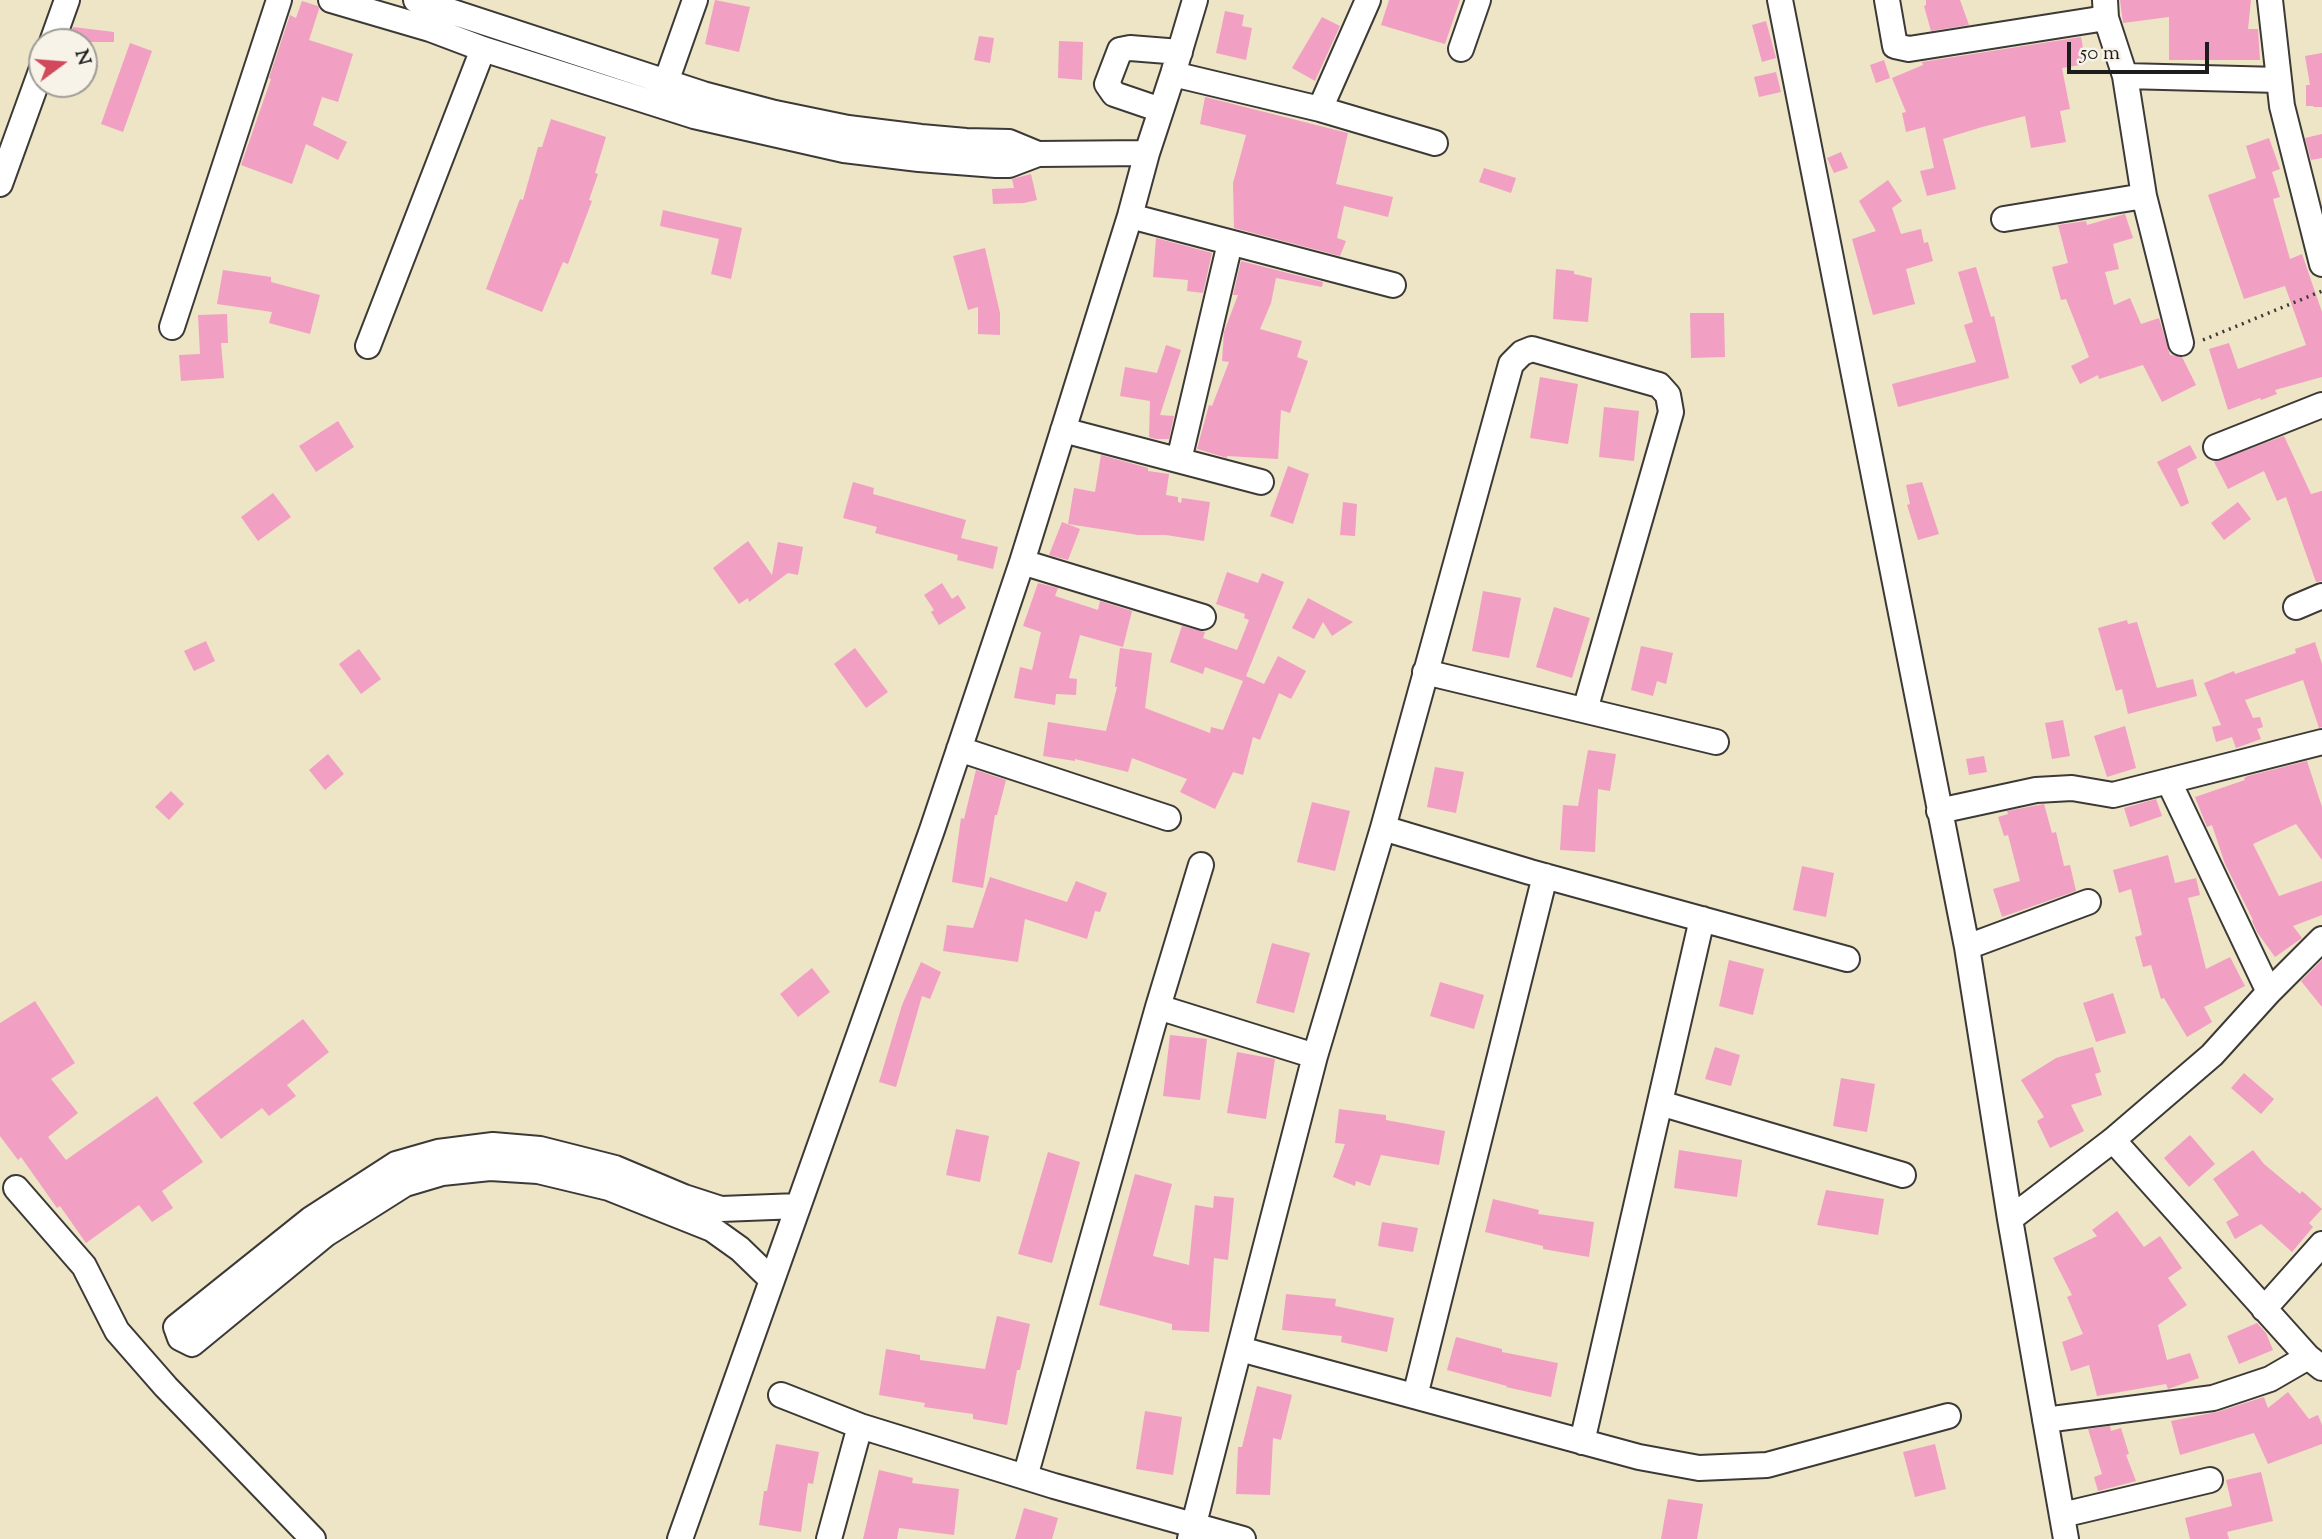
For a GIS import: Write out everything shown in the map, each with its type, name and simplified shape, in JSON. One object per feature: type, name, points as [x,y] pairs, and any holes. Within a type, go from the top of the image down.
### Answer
[{"type":"street","points":[[57,28],[67,0]]},
{"type":"street","points":[[172,327],[279,0]]},
{"type":"street","points":[[331,0],[430,29],[462,19]]},
{"type":"street","points":[[416,0],[462,19],[775,113],[848,128],[966,141],[1009,142],[1038,154]]},
{"type":"street","points":[[666,82],[695,0]]},
{"type":"street","points":[[680,1539],[959,749],[1022,562],[1195,0]]},
{"type":"street","points":[[1320,109],[1368,0]]},
{"type":"street","points":[[1461,49],[1478,0]]},
{"type":"street","points":[[1780,0],[1967,947],[2010,1219],[2064,1527],[2210,1480]]},
{"type":"street","points":[[1887,0],[1895,46],[1909,50],[2106,9],[2125,76],[2144,196],[2181,343]]},
{"type":"street","points":[[2270,0],[2282,106],[2322,264]]},
{"type":"street","points":[[462,19],[483,49],[694,116],[844,150],[996,165],[1009,165],[1038,154],[1147,153]]},
{"type":"street","points":[[1161,110],[1114,94],[1107,84],[1119,50],[1130,48],[1435,143]]},
{"type":"street","points":[[368,346],[483,49]]},
{"type":"street","points":[[2125,76],[2280,80]]},
{"type":"street","points":[[0,184],[31,98]]},
{"type":"street","points":[[2004,219],[2144,196]]},
{"type":"street","points":[[1130,216],[1393,285]]},
{"type":"street","points":[[1179,460],[1230,243]]},
{"type":"street","points":[[1192,1532],[1314,1056],[1383,828],[1511,364],[1522,352],[1532,349],[1660,385],[1668,395],[1671,412],[1585,710]]},
{"type":"street","points":[[2216,447],[2322,405]]},
{"type":"street","points":[[1063,430],[1261,482]]},
{"type":"street","points":[[1022,562],[1203,617]]},
{"type":"street","points":[[2296,607],[2322,596]]},
{"type":"street","points":[[1425,672],[1716,742]]},
{"type":"street","points":[[1939,811],[2036,790],[2072,788],[2113,795],[2322,742]]},
{"type":"street","points":[[959,749],[1168,818]]},
{"type":"street","points":[[2169,782],[2269,992]]},
{"type":"street","points":[[1383,828],[1545,876],[1847,959]]},
{"type":"street","points":[[1024,1477],[1201,865]]},
{"type":"street","points":[[1415,1396],[1545,876]]},
{"type":"street","points":[[1967,947],[2088,902]]},
{"type":"street","points":[[1582,1442],[1702,919]]},
{"type":"street","points":[[2010,1219],[2113,1140],[2212,1055],[2322,939]]},
{"type":"street","points":[[1158,1007],[1314,1056]]},
{"type":"street","points":[[1660,1104],[1903,1175]]},
{"type":"street","points":[[2045,1420],[2213,1398],[2315,1363],[2113,1140]]},
{"type":"street","points":[[319,1226],[192,1344],[180,1338],[176,1327],[319,1226],[401,1174],[438,1152],[493,1145],[539,1160],[712,1229],[740,1249],[772,1280]]},
{"type":"street","points":[[539,1160],[615,1168],[684,1197],[721,1209],[798,1206]]},
{"type":"street","points":[[16,1188],[84,1266],[117,1331],[166,1387],[313,1539]]},
{"type":"street","points":[[2264,1309],[2322,1244]]},
{"type":"street","points":[[1240,1349],[1639,1457],[1699,1468],[1767,1465],[1948,1416]]},
{"type":"street","points":[[781,1395],[860,1426],[1192,1532],[1243,1539]]},
{"type":"street","points":[[829,1539],[860,1426]]},
{"type":"path","points":[[2181,343],[2189,345],[2322,291]]},
{"type":"building","points":[[715,0],[750,7],[739,52],[705,44]]},
{"type":"building","points":[[1389,0],[1460,0],[1445,44],[1381,25]]},
{"type":"building","points":[[1926,0],[1960,0],[1969,25],[1931,31],[1924,6]]},
{"type":"building","points":[[2120,0],[2251,0],[2248,29],[2258,29],[2260,60],[2169,60],[2169,17],[2123,23]]},
{"type":"building","points":[[302,1],[318,6],[319,9],[309,40],[353,54],[338,102],[322,97],[313,125],[347,142],[338,160],[306,144],[292,184],[241,165],[290,15],[296,18]]},
{"type":"building","points":[[1225,11],[1244,15],[1242,26],[1252,28],[1246,60],[1216,53]]},
{"type":"building","points":[[1322,17],[1340,26],[1315,81],[1292,68]]},
{"type":"building","points":[[1766,21],[1776,58],[1762,62],[1752,25]]},
{"type":"building","points":[[98,30],[114,32],[114,42],[98,42]]},
{"type":"building","points":[[979,36],[994,38],[990,63],[974,60]]},
{"type":"building","points":[[2081,37],[2086,64],[2062,68],[2070,109],[2060,111],[2066,142],[2031,148],[2025,116],[1943,139],[1956,189],[1927,196],[1920,171],[1934,168],[1925,127],[1906,132],[1902,113],[1906,112],[1892,78],[1923,65],[1922,62]]},
{"type":"building","points":[[1059,41],[1083,42],[1082,80],[1058,78]]},
{"type":"building","points":[[130,43],[152,51],[123,132],[101,124]]},
{"type":"building","points":[[2322,53],[2322,107],[2306,106],[2306,85],[2310,85],[2305,56]]},
{"type":"building","points":[[1884,60],[1890,78],[1876,83],[1870,65]]},
{"type":"building","points":[[1776,72],[1781,92],[1759,97],[1754,77]]},
{"type":"building","points":[[1205,97],[1348,133],[1336,184],[1393,197],[1388,217],[1344,206],[1337,238],[1346,241],[1340,256],[1234,228],[1233,183],[1246,135],[1200,124]]},
{"type":"building","points":[[551,119],[606,137],[589,200],[592,201],[568,264],[563,262],[542,312],[486,289],[520,199],[523,200],[538,147],[542,147]]},
{"type":"building","points":[[2322,134],[2322,158],[2311,160],[2305,138]]},
{"type":"building","points":[[2269,138],[2280,169],[2272,172],[2280,197],[2273,199],[2290,259],[2302,254],[2322,312],[2322,377],[2275,390],[2277,394],[2228,410],[2209,349],[2229,343],[2238,369],[2306,345],[2285,286],[2244,299],[2208,195],[2256,178],[2246,146]]},
{"type":"building","points":[[1841,152],[1848,168],[1834,173],[1827,158]]},
{"type":"building","points":[[1484,168],[1516,178],[1511,193],[1479,182]]},
{"type":"building","points":[[1031,174],[1037,200],[993,204],[992,189],[1014,188],[1012,179]]},
{"type":"building","points":[[1888,180],[1902,201],[1892,208],[1901,234],[1921,229],[1924,243],[1928,242],[1933,261],[1906,269],[1915,304],[1873,315],[1852,239],[1876,231],[1859,201]]},
{"type":"building","points":[[663,210],[742,228],[731,279],[711,274],[719,239],[660,226]]},
{"type":"building","points":[[2125,214],[2133,238],[2113,244],[2119,269],[2105,272],[2114,305],[2130,298],[2141,324],[2159,318],[2170,355],[2182,357],[2196,385],[2162,402],[2143,365],[2099,379],[2098,375],[2080,384],[2071,366],[2089,357],[2066,299],[2061,300],[2052,267],[2068,263],[2058,225],[2086,221],[2087,225]]},
{"type":"building","points":[[1156,238],[1212,253],[1203,293],[1187,291],[1188,280],[1153,277]]},
{"type":"building","points":[[985,248],[1000,313],[1000,335],[978,334],[978,307],[968,310],[953,256]]},
{"type":"building","points":[[1241,261],[1323,282],[1322,287],[1276,278],[1271,303],[1260,329],[1302,341],[1297,357],[1308,361],[1290,413],[1281,410],[1278,459],[1227,458],[1197,449],[1209,405],[1212,406],[1229,362],[1222,361],[1224,332],[1238,295],[1233,295]]},
{"type":"building","points":[[1976,267],[1991,317],[1994,316],[2009,378],[1898,407],[1892,384],[1976,362],[1964,325],[1973,322],[1958,272]]},
{"type":"building","points":[[1556,269],[1574,271],[1574,274],[1592,278],[1588,322],[1553,319]]},
{"type":"building","points":[[223,270],[271,277],[271,282],[320,295],[310,334],[269,323],[272,312],[217,304]]},
{"type":"building","points":[[1690,313],[1724,313],[1725,357],[1691,358]]},
{"type":"building","points":[[227,314],[228,343],[221,343],[224,378],[181,381],[179,355],[200,354],[198,315]]},
{"type":"building","points":[[1166,345],[1181,350],[1160,415],[1174,416],[1169,439],[1156,439],[1149,437],[1150,401],[1120,396],[1125,367],[1157,373]]},
{"type":"building","points":[[1540,377],[1578,384],[1568,444],[1530,438]]},
{"type":"building","points":[[1604,407],[1639,411],[1634,461],[1599,457]]},
{"type":"building","points":[[338,421],[354,447],[316,472],[299,446]]},
{"type":"building","points":[[2284,436],[2311,494],[2322,491],[2322,581],[2316,582],[2286,497],[2277,501],[2264,471],[2228,489],[2214,462]]},
{"type":"building","points":[[2190,445],[2197,458],[2177,469],[2189,503],[2181,507],[2157,462]]},
{"type":"building","points":[[1101,455],[1148,468],[1148,471],[1169,474],[1166,495],[1178,497],[1178,502],[1181,503],[1182,498],[1210,502],[1204,541],[1166,535],[1138,535],[1068,524],[1074,488],[1095,492]]},
{"type":"building","points":[[1288,466],[1309,474],[1293,524],[1270,516]]},
{"type":"building","points":[[853,482],[874,488],[873,494],[966,520],[961,538],[998,547],[993,569],[957,560],[958,555],[875,533],[877,527],[843,518]]},
{"type":"building","points":[[1922,482],[1939,534],[1918,540],[1907,505],[1910,504],[1906,485]]},
{"type":"building","points":[[273,493],[291,517],[258,541],[241,517]]},
{"type":"building","points":[[1343,502],[1357,504],[1355,536],[1340,535]]},
{"type":"building","points":[[2238,502],[2251,519],[2224,540],[2211,523]]},
{"type":"building","points":[[1062,522],[1080,529],[1068,560],[1049,555]]},
{"type":"building","points":[[748,541],[772,575],[778,542],[803,547],[798,575],[788,573],[749,602],[748,598],[739,604],[713,568]]},
{"type":"building","points":[[1227,572],[1258,583],[1262,573],[1284,582],[1246,676],[1264,684],[1278,656],[1306,671],[1291,699],[1279,693],[1260,740],[1253,737],[1243,775],[1233,772],[1215,809],[1180,792],[1187,779],[1132,758],[1128,772],[1075,759],[1043,756],[1048,722],[1106,731],[1117,687],[1120,648],[1152,653],[1145,708],[1210,733],[1211,727],[1223,730],[1243,681],[1205,667],[1203,674],[1170,662],[1182,626],[1205,632],[1203,638],[1237,650],[1249,620],[1244,618],[1245,614],[1216,604]]},
{"type":"building","points":[[942,583],[952,599],[958,595],[966,608],[939,625],[931,612],[934,610],[924,595]]},
{"type":"building","points":[[1038,583],[1058,588],[1055,596],[1098,610],[1100,601],[1132,611],[1123,647],[1080,635],[1069,678],[1077,679],[1076,695],[1056,694],[1055,705],[1014,698],[1020,667],[1032,670],[1041,632],[1023,626]]},
{"type":"building","points":[[1483,591],[1521,598],[1509,658],[1472,651]]},
{"type":"building","points":[[1308,598],[1353,622],[1332,636],[1323,622],[1314,639],[1292,628]]},
{"type":"building","points":[[1554,607],[1590,618],[1572,678],[1536,667]]},
{"type":"building","points":[[2127,620],[2128,624],[2137,622],[2157,688],[2193,679],[2197,696],[2128,714],[2122,689],[2116,691],[2098,628]]},
{"type":"building","points":[[206,641],[215,661],[194,671],[184,651]]},
{"type":"building","points":[[2315,642],[2322,664],[2322,727],[2319,728],[2303,680],[2245,700],[2253,718],[2260,717],[2263,727],[2257,729],[2261,739],[2236,748],[2232,737],[2216,742],[2212,727],[2221,725],[2204,683],[2234,671],[2235,674],[2296,653],[2295,649]]},
{"type":"building","points":[[1641,646],[1673,653],[1666,684],[1657,681],[1653,696],[1631,690]]},
{"type":"building","points":[[855,648],[888,692],[866,708],[834,664]]},
{"type":"building","points":[[359,649],[381,679],[361,694],[339,664]]},
{"type":"building","points":[[2063,720],[2070,756],[2052,759],[2045,723]]},
{"type":"building","points":[[2125,726],[2136,768],[2107,777],[2094,736]]},
{"type":"building","points":[[1588,750],[1616,754],[1610,791],[1598,789],[1595,852],[1560,850],[1563,805],[1578,806]]},
{"type":"building","points":[[328,754],[344,774],[325,790],[309,770]]},
{"type":"building","points":[[1984,756],[1987,772],[1969,775],[1966,759]]},
{"type":"building","points":[[2307,761],[2322,807],[2322,860],[2296,824],[2253,844],[2279,896],[2322,881],[2322,915],[2293,926],[2302,938],[2275,957],[2257,932],[2225,864],[2212,825],[2207,827],[2195,797],[2245,780],[2248,776]]},
{"type":"building","points":[[1435,767],[1464,772],[1456,813],[1427,807]]},
{"type":"building","points":[[976,770],[1006,780],[995,815],[983,888],[952,882],[961,818],[964,819]]},
{"type":"building","points":[[171,791],[184,804],[169,820],[155,807]]},
{"type":"building","points":[[2156,799],[2162,816],[2130,827],[2124,808]]},
{"type":"building","points":[[1312,802],[1350,811],[1335,871],[1297,862]]},
{"type":"building","points":[[2044,804],[2052,833],[2056,832],[2064,866],[2070,865],[2076,891],[2002,917],[1993,889],[2020,881],[2008,835],[2004,836],[1998,817],[2008,814],[2007,811]]},
{"type":"building","points":[[2168,855],[2175,883],[2196,878],[2200,895],[2188,898],[2206,969],[2230,957],[2245,986],[2204,1007],[2212,1022],[2187,1037],[2164,998],[2161,999],[2151,965],[2143,967],[2135,937],[2142,935],[2131,889],[2119,893],[2113,870]]},
{"type":"building","points":[[1802,866],[1834,873],[1826,917],[1793,910]]},
{"type":"building","points":[[990,877],[1067,902],[1076,881],[1107,893],[1100,912],[1095,911],[1087,939],[1025,919],[1018,962],[943,951],[947,925],[973,928]]},
{"type":"building","points":[[1272,943],[1310,953],[1294,1013],[1256,1003]]},
{"type":"building","points":[[1729,960],[1764,969],[1753,1015],[1719,1006]]},
{"type":"building","points":[[2322,960],[2322,1007],[2301,981]]},
{"type":"building","points":[[921,962],[941,972],[930,999],[922,996],[896,1087],[879,1082],[902,1005]]},
{"type":"building","points":[[812,968],[830,992],[798,1017],[780,994]]},
{"type":"building","points":[[1440,982],[1484,995],[1474,1029],[1430,1016]]},
{"type":"building","points":[[2113,993],[2126,1033],[2096,1042],[2083,1003]]},
{"type":"building","points":[[35,1001],[75,1063],[51,1079],[78,1113],[48,1137],[66,1160],[157,1096],[203,1162],[162,1191],[173,1208],[152,1222],[139,1205],[86,1243],[21,1157],[18,1160],[0,1136],[0,1023]]},
{"type":"building","points":[[303,1019],[329,1052],[287,1085],[296,1096],[269,1116],[262,1108],[221,1139],[193,1103]]},
{"type":"building","points":[[1170,1035],[1207,1039],[1200,1100],[1163,1096]]},
{"type":"building","points":[[1715,1047],[1740,1055],[1731,1086],[1705,1079]]},
{"type":"building","points":[[2093,1047],[2101,1072],[2095,1074],[2102,1095],[2071,1105],[2084,1131],[2050,1148],[2037,1121],[2044,1117],[2021,1080],[2056,1058]]},
{"type":"building","points":[[1237,1052],[1275,1059],[1266,1119],[1227,1113]]},
{"type":"building","points":[[2244,1073],[2274,1099],[2261,1114],[2231,1088]]},
{"type":"building","points":[[1841,1078],[1875,1084],[1867,1132],[1833,1126]]},
{"type":"building","points":[[1339,1109],[1386,1115],[1386,1120],[1445,1131],[1439,1165],[1381,1155],[1370,1186],[1356,1181],[1355,1186],[1333,1177],[1345,1144],[1335,1143]]},
{"type":"building","points":[[956,1129],[989,1136],[980,1182],[946,1175]]},
{"type":"building","points":[[2190,1135],[2215,1164],[2189,1187],[2164,1158]]},
{"type":"building","points":[[1679,1150],[1742,1160],[1737,1197],[1674,1188]]},
{"type":"building","points":[[2253,1150],[2264,1164],[2322,1209],[2309,1223],[2313,1227],[2292,1252],[2261,1224],[2235,1239],[2226,1222],[2239,1215],[2213,1179]]},
{"type":"building","points":[[1048,1152],[1080,1162],[1052,1263],[1018,1254]]},
{"type":"building","points":[[1135,1174],[1172,1184],[1153,1256],[1189,1265],[1195,1205],[1213,1208],[1214,1196],[1234,1198],[1228,1260],[1214,1258],[1209,1332],[1172,1330],[1172,1324],[1099,1305]]},
{"type":"building","points":[[1826,1190],[1884,1199],[1878,1235],[1817,1225]]},
{"type":"building","points":[[1493,1199],[1539,1210],[1538,1214],[1594,1222],[1589,1257],[1543,1249],[1543,1246],[1485,1232]]},
{"type":"building","points":[[2117,1211],[2144,1247],[2160,1236],[2182,1268],[2168,1278],[2187,1305],[2158,1325],[2167,1360],[2190,1353],[2199,1378],[2168,1389],[2166,1384],[2097,1396],[2089,1365],[2071,1371],[2062,1342],[2083,1334],[2067,1297],[2072,1295],[2053,1258],[2097,1236],[2092,1230]]},
{"type":"building","points":[[1382,1222],[1418,1228],[1413,1252],[1378,1246]]},
{"type":"building","points":[[1286,1294],[1336,1299],[1335,1306],[1394,1318],[1387,1352],[1341,1342],[1342,1336],[1282,1330]]},
{"type":"building","points":[[997,1316],[1030,1324],[1020,1370],[1017,1370],[1007,1425],[973,1419],[973,1414],[924,1407],[925,1403],[879,1395],[886,1349],[920,1355],[920,1360],[985,1369]]},
{"type":"building","points":[[2257,1323],[2266,1333],[2273,1350],[2239,1364],[2227,1336]]},
{"type":"building","points":[[1456,1337],[1502,1349],[1502,1352],[1558,1363],[1551,1397],[1447,1370]]},
{"type":"building","points":[[1257,1386],[1292,1395],[1281,1440],[1273,1438],[1270,1495],[1236,1494],[1238,1447],[1242,1447]]},
{"type":"building","points":[[2288,1392],[2309,1419],[2318,1415],[2322,1425],[2322,1444],[2268,1464],[2254,1433],[2180,1455],[2171,1421],[2217,1412],[2264,1397],[2268,1408]]},
{"type":"building","points":[[1145,1411],[1182,1417],[1173,1475],[1136,1469]]},
{"type":"building","points":[[2110,1426],[2111,1431],[2121,1428],[2129,1454],[2126,1455],[2136,1481],[2098,1491],[2094,1477],[2102,1474],[2088,1429]]},
{"type":"building","points":[[776,1444],[819,1452],[813,1484],[808,1483],[801,1532],[759,1525]]},
{"type":"building","points":[[1935,1444],[1946,1489],[1915,1497],[1903,1452]]},
{"type":"building","points":[[879,1470],[913,1478],[912,1483],[959,1489],[954,1535],[899,1528],[897,1539],[863,1539]]},
{"type":"building","points":[[2261,1472],[2273,1521],[2227,1532],[2229,1539],[2190,1539],[2185,1518],[2232,1506],[2226,1480]]},
{"type":"building","points":[[1668,1499],[1703,1504],[1697,1539],[1661,1539]]},
{"type":"building","points":[[1024,1508],[1058,1518],[1052,1539],[1015,1539]]}]
